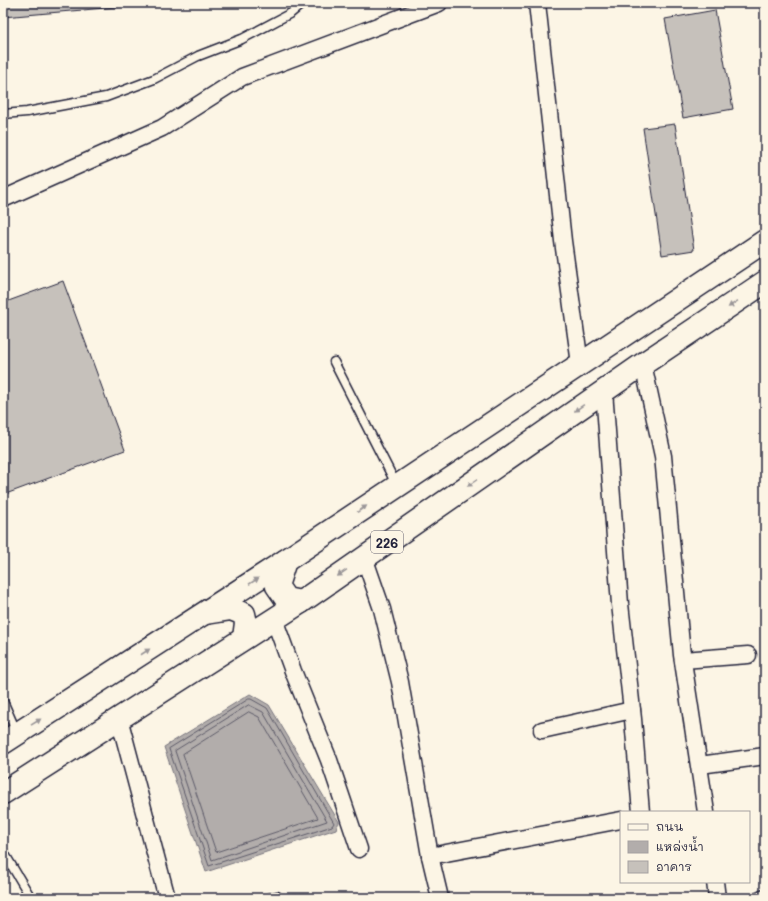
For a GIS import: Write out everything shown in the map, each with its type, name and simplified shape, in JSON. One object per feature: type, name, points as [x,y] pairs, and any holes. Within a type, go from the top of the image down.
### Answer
[{"type":"main road","points":[[10,738],[285,561],[765,241]]},
{"type":"main road","name":"226","points":[[3,793],[301,602],[643,364],[765,282]]},
{"type":"main road","points":[[285,561],[277,586],[286,599],[301,602]]},
{"type":"main road","points":[[205,613],[231,609],[244,614],[246,623],[244,638]]},
{"type":"street","points":[[3,198],[162,128],[242,77],[439,3]]},
{"type":"street","points":[[537,3],[563,241],[580,364]]},
{"type":"street","points":[[643,364],[663,456],[683,660],[706,811]]},
{"type":"street","points":[[604,391],[620,604],[632,710],[641,811]]},
{"type":"street","points":[[364,557],[382,609],[400,682],[430,856],[440,898]]},
{"type":"street","points":[[274,619],[329,760],[359,849]]},
{"type":"street","points":[[683,660],[748,655]]},
{"type":"street","points":[[542,730],[632,710]]},
{"type":"street","points":[[119,718],[167,898]]},
{"type":"street","points":[[700,765],[765,756]]},
{"type":"street","points":[[430,856],[620,820]]},
{"type":"street","points":[[715,883],[717,898]]},
{"type":"lane","points":[[3,114],[27,112],[106,97],[154,79],[198,56],[242,39],[292,13],[304,3]]},
{"type":"lane","points":[[334,362],[397,486]]},
{"type":"lane","points":[[3,701],[10,738]]},
{"type":"lane","points":[[3,851],[31,898]]},
{"type":"water","points":[[250,694],[269,705],[339,822],[336,829],[206,872],[164,747]]},
{"type":"building","points":[[3,3],[162,3],[3,17]]},
{"type":"building","points":[[715,10],[733,109],[683,118],[665,19]]},
{"type":"building","points":[[675,124],[694,250],[662,255],[643,128]]},
{"type":"building","points":[[63,281],[125,450],[3,495],[3,303]]}]
